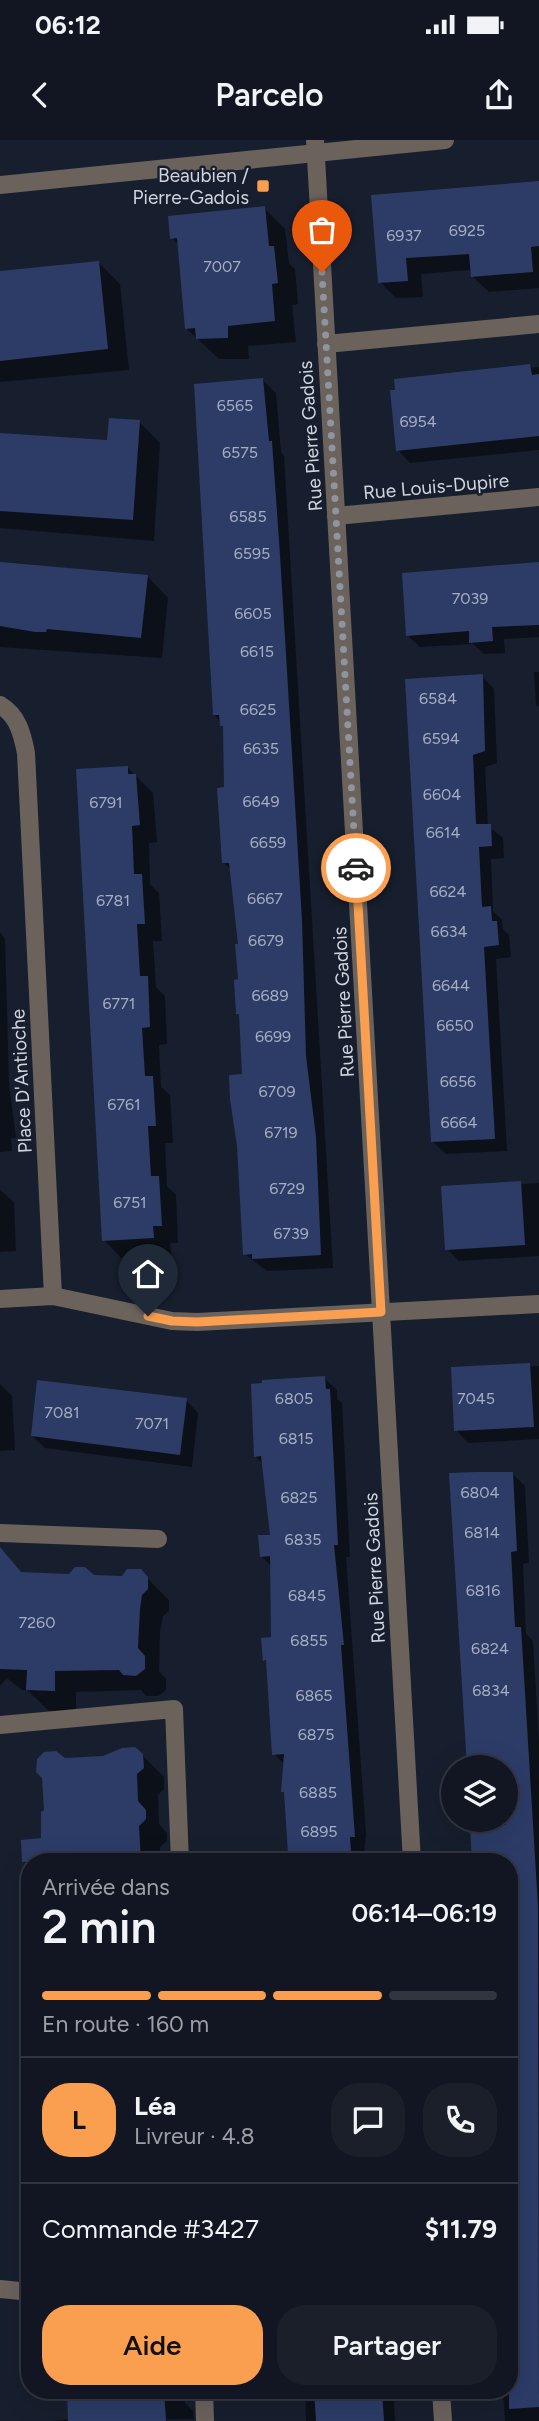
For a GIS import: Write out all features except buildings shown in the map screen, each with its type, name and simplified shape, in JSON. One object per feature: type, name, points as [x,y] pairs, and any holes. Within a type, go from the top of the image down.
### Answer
[{"type":"street","points":[[0,185],[315,146],[445,140]]},
{"type":"street","name":"Rue Pierre Gadois","points":[[315,146],[411,1853]]},
{"type":"street","points":[[326,344],[539,324]]},
{"type":"street","name":"Rue Louis-Dupire","points":[[336,516],[539,497]]},
{"type":"street","name":"Place D'Antioche","points":[[0,705],[10,711],[21,730],[26,753],[53,1296]]},
{"type":"street","points":[[0,1299],[53,1296],[172,1321],[197,1322],[539,1304]]},
{"type":"street","points":[[0,1533],[158,1539]]},
{"type":"street","points":[[0,1725],[174,1709],[180,1853]]},
{"type":"street","points":[[0,2289],[21,2291]]},
{"type":"street","points":[[204,2399],[205,2421]]},
{"type":"street","points":[[442,2399],[443,2421]]},
{"type":"way so far","points":[[322,272],[356,868]]},
{"type":"place","name":"Beaubien / Pierre-Gadois","points":[[263,186]]},
{"type":"route","points":[[148,1316],[197,1322],[381,1312],[356,868]]}]
